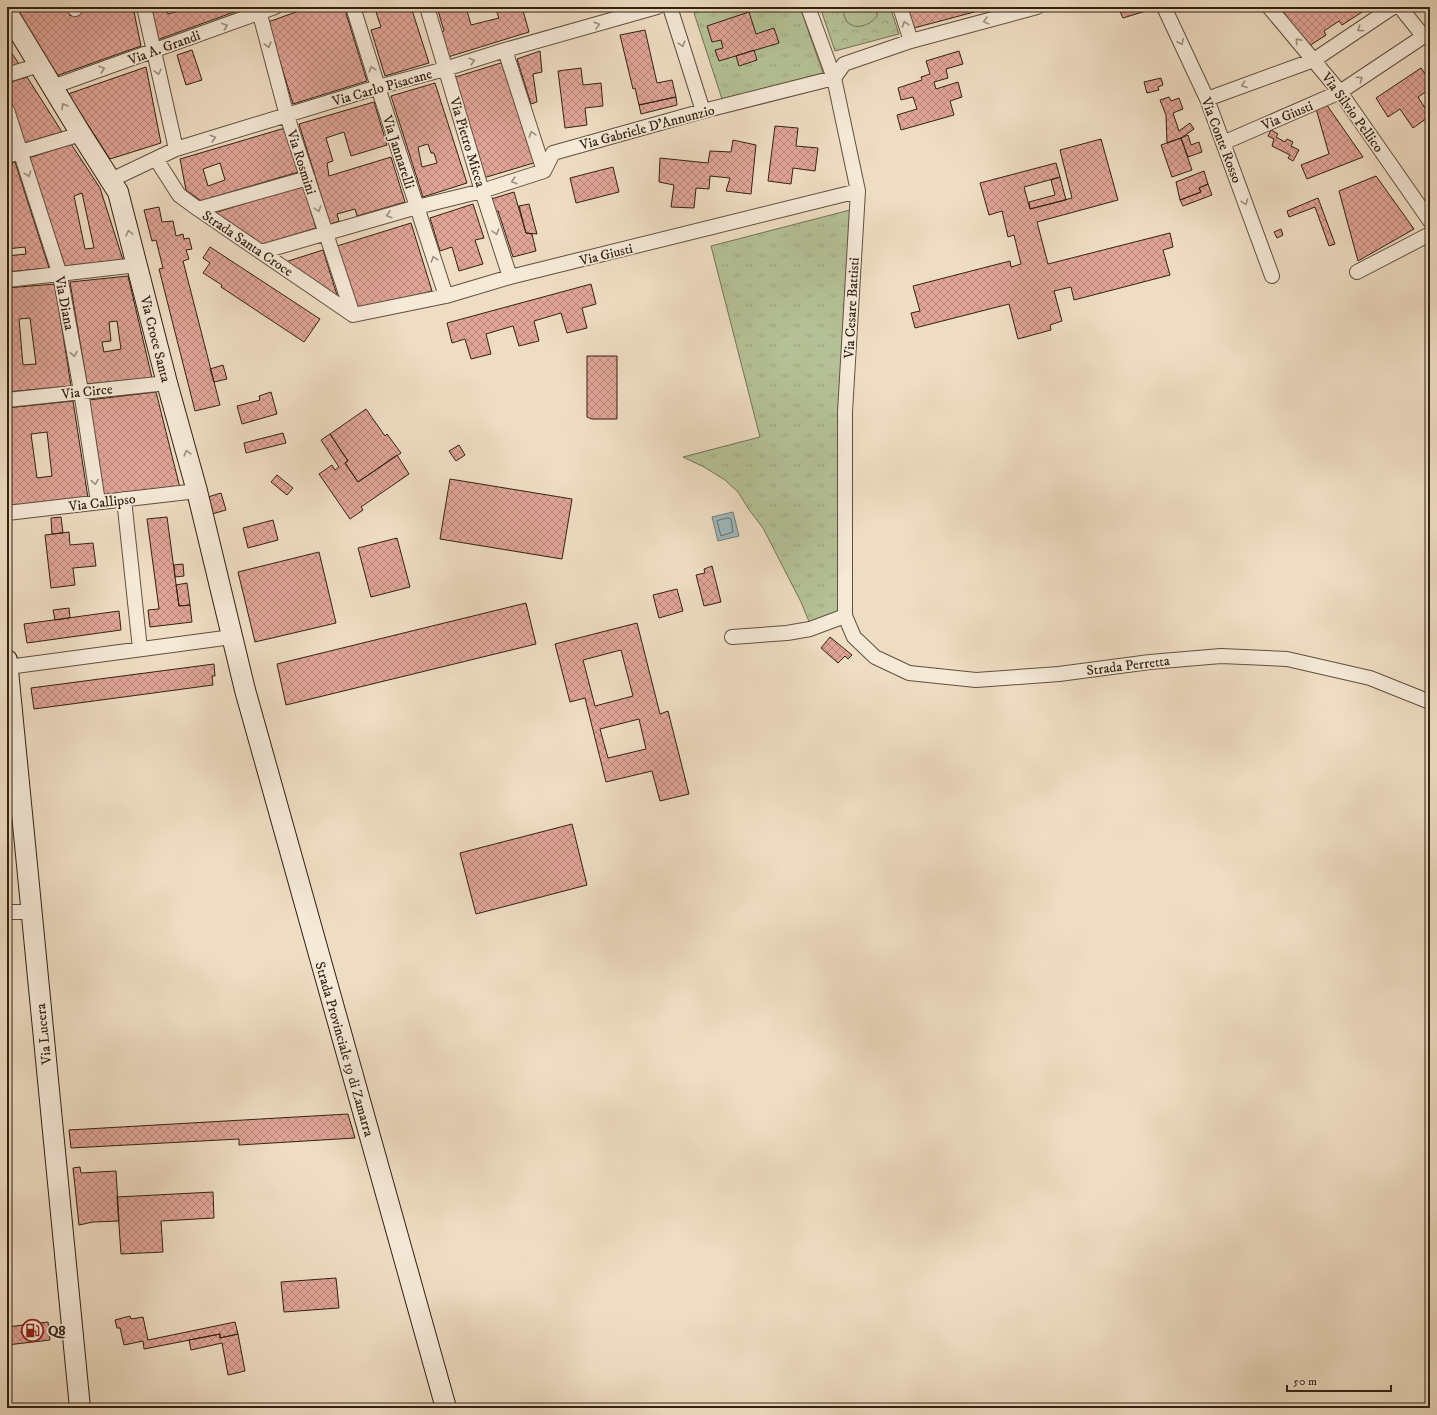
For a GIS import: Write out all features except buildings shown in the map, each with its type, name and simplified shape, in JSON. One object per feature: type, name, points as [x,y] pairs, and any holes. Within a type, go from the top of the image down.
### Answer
[{"type":"street","points":[[144,7],[176,149]]},
{"type":"street","name":"Via A. Grandi","points":[[52,87],[154,51],[259,10],[275,7]]},
{"type":"street","name":"Via Jannarelli","points":[[353,7],[446,296]]},
{"type":"street","name":"Via Pietro Micca","points":[[427,7],[482,191],[510,277]]},
{"type":"street","name":"Via Carlo Pisacane","points":[[111,180],[176,149],[378,87],[657,7]]},
{"type":"street","points":[[670,7],[703,111]]},
{"type":"street","name":"Via Cesare Battisti","points":[[808,7],[834,78],[858,190],[845,412],[845,616]]},
{"type":"street","points":[[900,7],[911,41]]},
{"type":"street","points":[[834,78],[844,64],[1004,11],[1037,7]]},
{"type":"street","name":"Via Conte Rosso","points":[[1164,7],[1207,99],[1272,276]]},
{"type":"street","points":[[1207,99],[1314,60],[1392,7]]},
{"type":"street","points":[[1400,7],[1427,34]]},
{"type":"street","name":"Via Silvio Pellico","points":[[1271,8],[1340,92],[1430,221]]},
{"type":"street","name":"Via Rosmini","points":[[259,10],[287,116],[353,315]]},
{"type":"street","name":"Via Croce Santa","points":[[7,12],[80,134],[118,192],[167,383],[197,491],[245,690]]},
{"type":"street","name":"Via Giusti","points":[[1223,143],[1340,92],[1427,34]]},
{"type":"street","points":[[261,252],[418,207],[482,191],[544,171],[505,50]]},
{"type":"street","points":[[7,75],[39,65]]},
{"type":"street","name":"Via Gabriele D'Annunzio","points":[[544,171],[553,153],[703,111],[834,78]]},
{"type":"street","name":"Via Diana","points":[[7,110],[60,275],[81,391],[98,502]]},
{"type":"street","points":[[7,156],[80,134]]},
{"type":"street","name":"Strada Santa Croce","points":[[156,159],[179,195],[353,315]]},
{"type":"street","points":[[198,209],[308,178]]},
{"type":"street","name":"Via Giusti","points":[[353,315],[446,296],[510,277],[858,190]]},
{"type":"street","points":[[1357,272],[1430,234]]},
{"type":"street","points":[[7,280],[137,266]]},
{"type":"street","name":"Via Circe","points":[[7,400],[167,383]]},
{"type":"street","name":"Via Callipso","points":[[7,513],[197,491]]},
{"type":"street","points":[[124,499],[140,649]]},
{"type":"street","points":[[732,637],[787,633],[810,629],[845,616]]},
{"type":"street","name":"Strada Perretta","points":[[845,616],[854,637],[875,657],[910,673],[976,680],[1059,674],[1150,662],[1221,656],[1287,659],[1370,678],[1430,702]]},
{"type":"street","points":[[7,664],[232,637]]},
{"type":"street","name":"Via Lucera","points":[[7,664],[80,1408]]},
{"type":"street","name":"Strada Provinciale 19 di Zamarra","points":[[245,690],[446,1408]]},
{"type":"street","points":[[7,912],[32,912]]},
{"type":"green space","points":[[716,7],[800,7],[823,73],[722,99],[694,13]]},
{"type":"green space","points":[[820,7],[890,7],[899,34],[835,51]]},
{"type":"green space","points":[[842,7],[876,7],[877,16],[867,24],[862,26],[853,26],[846,20]]},
{"type":"green space","points":[[850,210],[841,613],[810,624],[801,602],[763,528],[738,492],[725,480],[704,467],[683,457],[760,437],[711,246]]},
{"type":"water","points":[[733,512],[739,536],[718,541],[712,517]]},
{"type":"place","name":"Q8","points":[[33,1330]]}]
